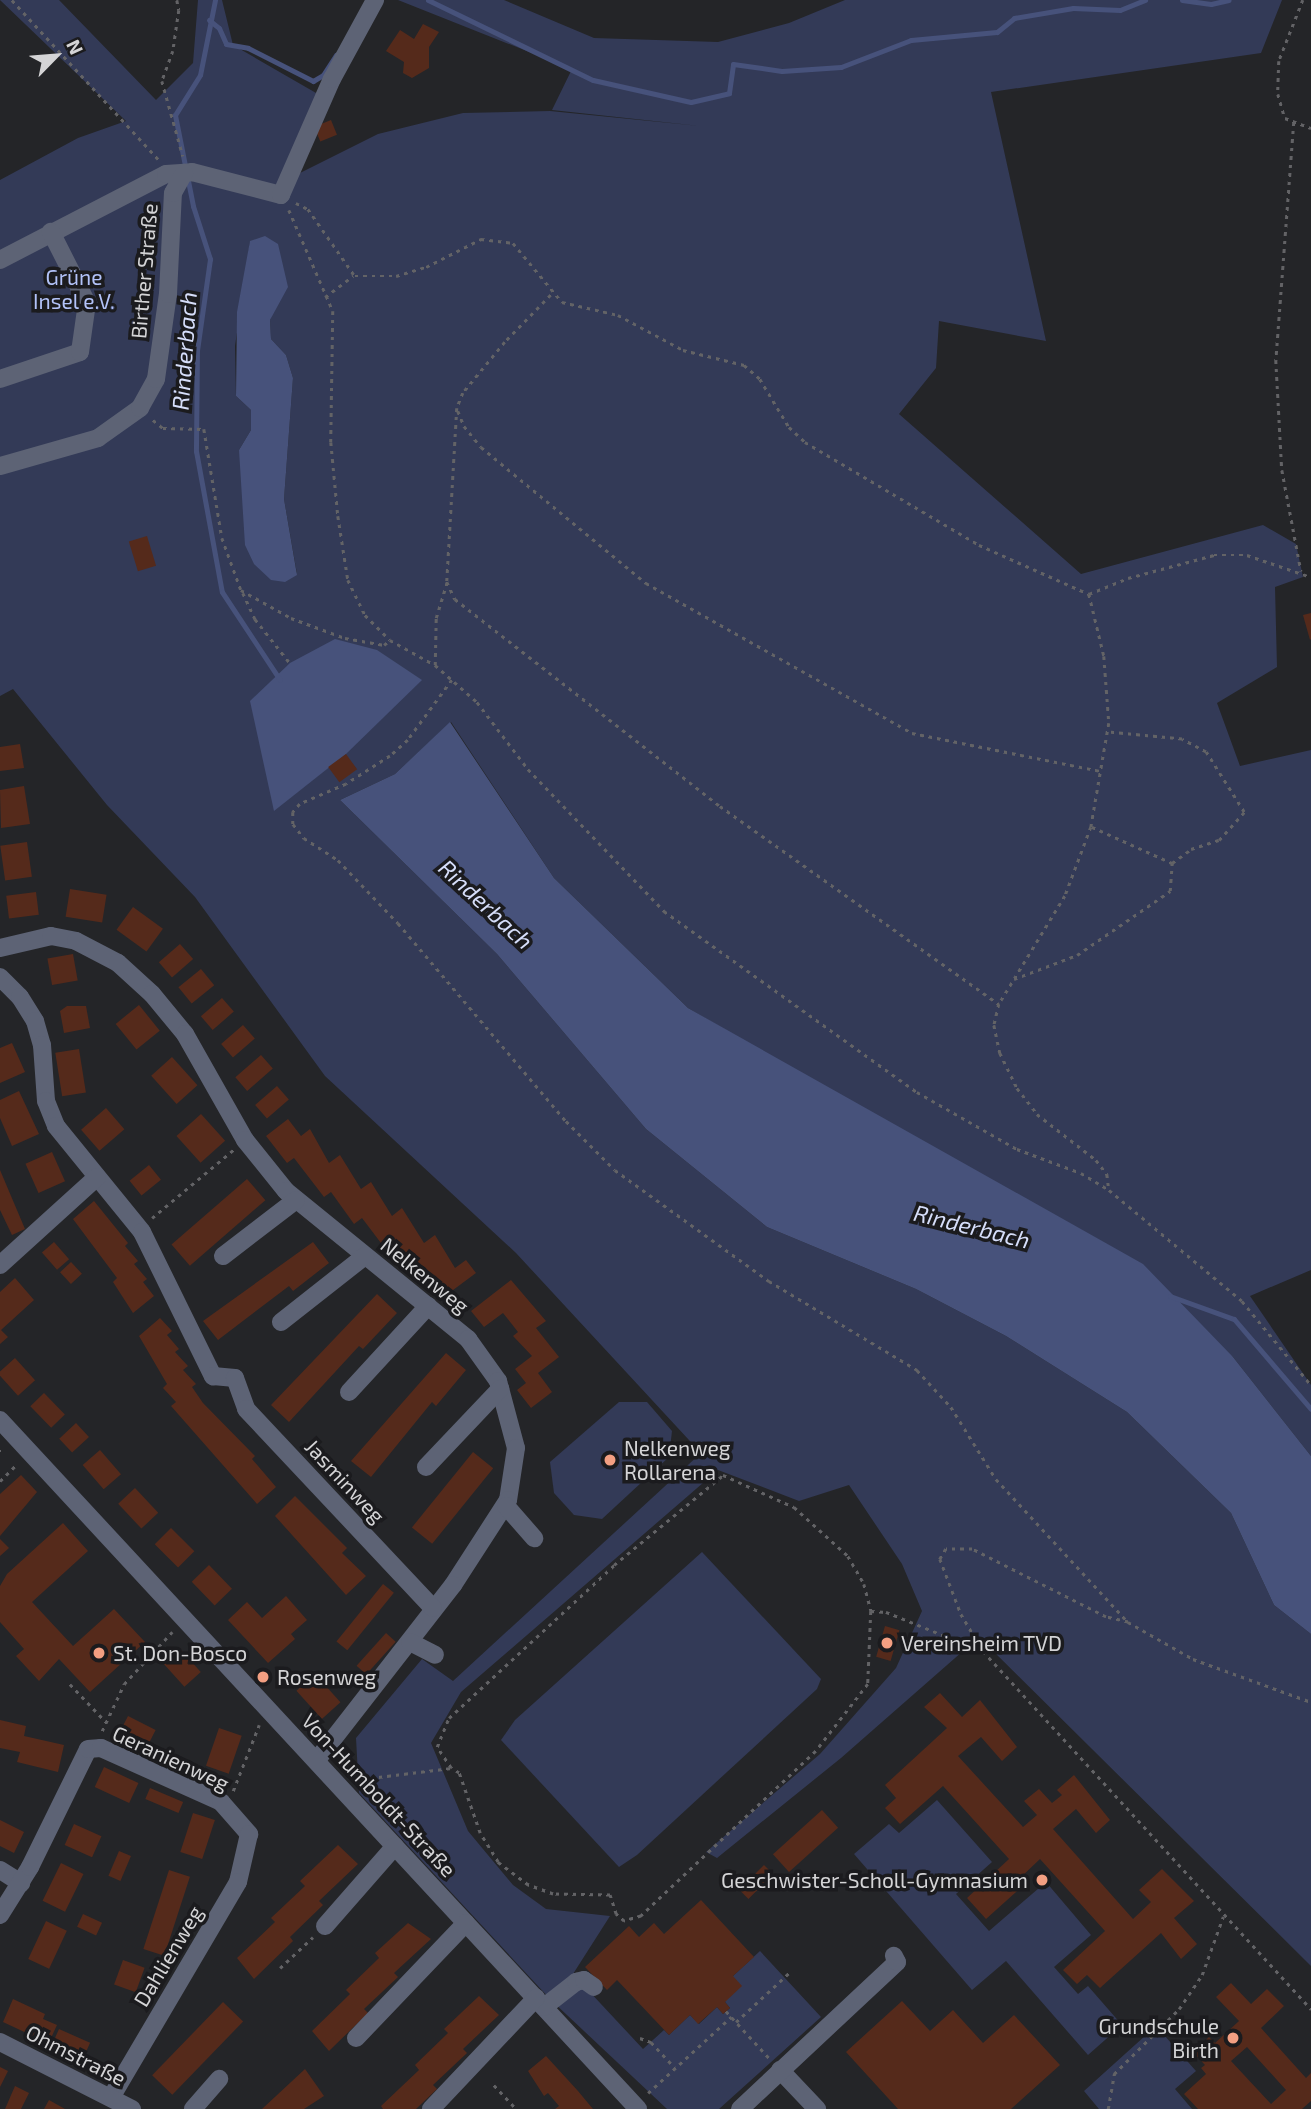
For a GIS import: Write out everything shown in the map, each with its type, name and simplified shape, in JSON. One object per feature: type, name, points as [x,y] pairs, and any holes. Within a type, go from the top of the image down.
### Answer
[{"type":"street","points":[[0,260],[150,179],[188,172],[281,195],[332,79],[375,0]]},
{"type":"street","name":"Birther Straße","points":[[0,466],[98,438],[140,408],[156,379],[168,294],[173,193],[188,172]]},
{"type":"street","points":[[0,379],[80,352],[87,303],[51,232]]},
{"type":"street","name":"Nelkenweg","points":[[0,948],[51,936],[76,941],[118,963],[152,994],[185,1034],[245,1140],[296,1200],[468,1339],[500,1389],[516,1448],[506,1506],[410,1642],[317,1760]]},
{"type":"street","points":[[0,977],[20,997],[35,1021],[42,1045],[46,1101],[56,1126],[141,1230]]},
{"type":"street","points":[[0,1265],[97,1177]]},
{"type":"street","points":[[223,1256],[296,1200]]},
{"type":"street","name":"Jasminweg","points":[[141,1230],[213,1376],[235,1378],[246,1409],[433,1608]]},
{"type":"street","points":[[281,1322],[365,1256]]},
{"type":"street","points":[[349,1392],[428,1306]]},
{"type":"street","points":[[426,1467],[500,1389]]},
{"type":"street","name":"Von-Humboldt-Straße","points":[[0,1420],[638,2109]]},
{"type":"street","points":[[506,1506],[534,1538]]},
{"type":"street","points":[[410,1642],[435,1655]]},
{"type":"street","name":"Geranienweg","points":[[0,1915],[21,1883],[82,1756],[94,1748],[221,1802],[249,1834]]},
{"type":"street","name":"Dahlienweg","points":[[113,2096],[238,1882],[249,1834]]},
{"type":"street","points":[[325,1926],[395,1846]]},
{"type":"street","points":[[0,1870],[21,1883]]},
{"type":"street","points":[[356,2038],[466,1923]]},
{"type":"street","points":[[740,2109],[830,2017],[897,1962],[894,1956]]},
{"type":"street","points":[[431,2109],[540,2003],[576,1982],[584,1980],[594,1987]]},
{"type":"street","name":"Ohmstraße","points":[[0,2042],[113,2096],[132,2109]]},
{"type":"street","points":[[780,2070],[817,2109]]},
{"type":"street","points":[[193,2109],[219,2079]]},
{"type":"path","points":[[12,0],[162,163],[188,172]]},
{"type":"path","points":[[177,0],[180,10],[173,51],[162,81],[188,172]]},
{"type":"path","points":[[1303,0],[1279,61],[1280,108],[1294,122],[1311,128]]},
{"type":"path","points":[[1294,122],[1276,360],[1282,470],[1302,572]]},
{"type":"path","points":[[281,195],[308,209],[355,275]]},
{"type":"path","points":[[281,195],[333,312],[331,443],[348,580],[365,614],[390,640],[436,665],[477,702],[528,768],[611,860],[664,911],[917,1092],[1017,1149],[1081,1173],[1109,1190],[1242,1301],[1311,1385]]},
{"type":"path","points":[[325,297],[355,275],[396,276],[426,267],[481,239],[498,238],[523,252],[551,294],[562,302],[618,315],[683,350],[744,365],[760,379],[789,427],[805,442],[979,545],[1027,563],[1089,594],[1128,578],[1214,555],[1247,555],[1311,577]]},
{"type":"path","points":[[436,665],[436,618],[447,582],[457,408],[464,393],[505,342],[551,294]]},
{"type":"path","points":[[140,408],[163,428],[172,430],[199,427],[206,437],[222,538],[255,619],[290,663]]},
{"type":"path","points":[[457,408],[464,426],[481,447],[646,583],[912,733],[1101,771]]},
{"type":"path","points":[[447,582],[455,599],[720,806],[999,1004]]},
{"type":"path","points":[[242,590],[291,618],[345,638],[384,645],[390,640]]},
{"type":"path","points":[[1089,594],[1104,656],[1108,732],[1091,827],[1065,896],[999,1004],[994,1026],[1000,1053],[1017,1088],[1037,1114],[1096,1160],[1107,1174],[1109,1190]]},
{"type":"path","points":[[452,680],[408,740],[360,776],[300,804],[293,812],[293,824],[304,838],[338,860],[398,923],[566,1121],[615,1170],[769,1280],[917,1370],[951,1406],[996,1479],[1128,1622]]},
{"type":"path","points":[[1013,980],[1077,955],[1170,891],[1172,863],[1191,849],[1219,840],[1244,812],[1206,752],[1182,739],[1108,732]]},
{"type":"path","points":[[1091,827],[1172,863]]},
{"type":"path","points":[[141,1230],[238,1146]]},
{"type":"path","points":[[0,1481],[15,1466]]},
{"type":"path","points":[[723,1475],[794,1507],[822,1530],[848,1556],[864,1584],[871,1611],[868,1684],[848,1711],[816,1751],[641,1916],[624,1921],[616,1914],[610,1895],[553,1894],[528,1885],[498,1862],[475,1822],[459,1773],[451,1768],[438,1747],[449,1718],[614,1564],[723,1475]]},
{"type":"path","points":[[1311,1702],[1193,1659],[1128,1622],[1106,1617],[972,1549],[946,1549],[940,1559],[942,1572],[983,1651],[1223,1917],[1311,2009]]},
{"type":"path","points":[[871,1611],[886,1612],[983,1651]]},
{"type":"path","points":[[94,1748],[124,1684],[177,1627]]},
{"type":"path","points":[[70,1684],[106,1722]]},
{"type":"path","points":[[227,1809],[261,1719]]},
{"type":"path","points":[[362,1779],[451,1768]]},
{"type":"path","points":[[1108,2109],[1114,2074],[1180,2009],[1202,1975],[1223,1917]]},
{"type":"path","points":[[280,1968],[325,1926]]},
{"type":"path","points":[[736,2022],[790,1972]]},
{"type":"path","points":[[726,2011],[780,2070]]},
{"type":"path","points":[[648,2093],[732,2017]]},
{"type":"path","points":[[640,2038],[651,2042],[675,2068]]},
{"type":"path","points":[[494,2085],[516,2109]]},
{"type":"green space","name":"Grüne Insel e.V.","points":[[0,0],[59,0],[156,100],[193,63],[198,0],[222,0],[233,45],[323,97],[284,181],[378,134],[463,113],[550,111],[700,126],[552,110],[572,69],[398,0],[504,0],[594,38],[718,42],[789,23],[845,0],[1282,0],[1261,53],[991,92],[1046,341],[939,321],[936,368],[899,414],[1081,574],[1263,525],[1296,544],[1303,577],[1275,587],[1277,667],[1217,703],[1240,766],[1311,750],[1311,1270],[1250,1296],[1311,1385],[1311,1456],[1233,1357],[908,1136],[688,1008],[554,878],[451,722],[395,774],[340,800],[497,954],[646,1129],[767,1227],[916,1289],[1006,1336],[1127,1412],[1231,1513],[1274,1605],[1311,1634],[1311,1966],[979,1637],[841,1758],[717,1858],[706,1852],[820,1754],[896,1668],[922,1611],[902,1564],[849,1485],[799,1501],[718,1470],[461,1692],[431,1743],[468,1831],[513,1885],[546,1909],[610,1916],[573,1974],[643,2049],[664,2030],[669,2035],[690,2015],[699,2024],[717,2007],[723,2014],[730,2008],[725,2002],[733,1976],[760,1951],[821,2017],[719,2109],[667,2109],[551,2000],[359,1793],[356,1738],[422,1659],[453,1681],[701,1453],[516,1253],[325,1076],[195,897],[107,805],[13,689],[0,696],[0,180],[78,138],[126,121]],"holes":[[[250,242],[278,300],[270,320],[271,339],[286,355],[293,378],[284,499],[297,574],[239,450],[251,430],[251,410],[236,396],[235,346]]]},
{"type":"green space","name":"Nelkenweg Rollarena","points":[[619,1402],[647,1402],[672,1431],[669,1457],[602,1519],[574,1515],[554,1493],[550,1462]]},
{"type":"green space","points":[[702,1552],[821,1679],[817,1689],[637,1855],[619,1867],[501,1740],[515,1720]]},
{"type":"green space","points":[[937,1800],[992,1862],[956,1894],[989,1931],[1046,1882],[1091,1935],[1054,1967],[1078,1994],[1088,1986],[1122,2025],[1088,2055],[1006,1961],[972,1990],[854,1854],[889,1824],[899,1833]]},
{"type":"green space","points":[[1156,2026],[1196,2071],[1175,2089],[1192,2109],[1099,2109],[1084,2091]]},
{"type":"water","points":[[265,236],[278,244],[288,287],[270,320],[271,339],[286,355],[293,378],[284,499],[297,575],[285,582],[271,580],[254,564],[245,545],[239,450],[251,430],[251,410],[236,396],[237,312],[250,241]]},
{"type":"water","points":[[335,639],[377,650],[422,680],[346,754],[274,811],[250,701],[290,663]]},
{"type":"water","points":[[450,722],[554,878],[688,1008],[1143,1264],[1233,1357],[1311,1456],[1311,1634],[1274,1605],[1231,1513],[1127,1412],[1006,1336],[916,1289],[767,1227],[646,1129],[497,954],[340,800],[395,774]]},
{"type":"building","points":[[423,24],[439,32],[429,47],[429,68],[412,78],[403,73],[404,62],[386,51],[400,30],[414,39]]},
{"type":"building","points":[[331,120],[337,135],[320,142],[314,127]]},
{"type":"building","points":[[147,536],[156,566],[138,571],[129,542]]},
{"type":"building","points":[[1311,613],[1311,639],[1310,640],[1303,615]]},
{"type":"building","points":[[20,744],[24,768],[0,771],[0,747]]},
{"type":"building","points":[[346,754],[357,769],[339,782],[328,767]]},
{"type":"building","points":[[24,786],[30,824],[1,828],[0,790]]},
{"type":"building","points":[[27,842],[32,877],[5,880],[0,846]]},
{"type":"building","points":[[70,889],[107,895],[102,922],[66,917]]},
{"type":"building","points":[[36,892],[39,915],[9,918],[6,896]]},
{"type":"building","points":[[133,907],[163,929],[146,951],[117,930]]},
{"type":"building","points":[[180,944],[193,959],[172,977],[159,962]]},
{"type":"building","points":[[73,954],[78,981],[52,985],[47,959]]},
{"type":"building","points":[[201,969],[214,985],[192,1004],[178,987]]},
{"type":"building","points":[[222,998],[234,1012],[213,1030],[201,1016]]},
{"type":"building","points":[[139,1005],[160,1031],[136,1050],[116,1024]]},
{"type":"building","points":[[67,1006],[86,1006],[90,1028],[64,1033],[60,1011]]},
{"type":"building","points":[[243,1025],[255,1039],[233,1058],[221,1044]]},
{"type":"building","points":[[12,1043],[25,1072],[0,1083],[0,1048]]},
{"type":"building","points":[[79,1049],[86,1092],[62,1096],[55,1053]]},
{"type":"building","points":[[261,1055],[273,1069],[247,1091],[235,1077]]},
{"type":"building","points":[[172,1057],[197,1085],[177,1104],[151,1076]]},
{"type":"building","points":[[277,1086],[289,1100],[267,1119],[255,1105]]},
{"type":"building","points":[[19,1091],[39,1134],[12,1146],[0,1118],[0,1100]]},
{"type":"building","points":[[106,1108],[124,1129],[99,1151],[81,1130]]},
{"type":"building","points":[[201,1114],[225,1141],[201,1163],[176,1136]]},
{"type":"building","points":[[288,1119],[301,1136],[310,1129],[329,1163],[340,1155],[361,1189],[371,1182],[392,1216],[402,1208],[424,1243],[435,1235],[455,1268],[466,1260],[476,1273],[445,1296],[426,1272],[419,1277],[395,1245],[387,1251],[362,1218],[354,1224],[331,1192],[324,1197],[294,1158],[287,1163],[266,1136]]},
{"type":"building","points":[[52,1152],[65,1181],[39,1193],[26,1164]]},
{"type":"building","points":[[149,1165],[161,1180],[142,1195],[130,1181]]},
{"type":"building","points":[[0,1170],[25,1229],[12,1235],[0,1210]]},
{"type":"building","points":[[247,1179],[265,1200],[190,1266],[172,1245]]},
{"type":"building","points":[[94,1201],[128,1243],[125,1246],[138,1261],[134,1264],[147,1279],[143,1282],[154,1296],[133,1313],[113,1282],[117,1278],[73,1219]]},
{"type":"building","points":[[54,1242],[69,1259],[57,1270],[42,1252]]},
{"type":"building","points":[[313,1242],[329,1263],[293,1291],[289,1286],[218,1340],[203,1321]]},
{"type":"building","points":[[71,1262],[82,1274],[71,1284],[60,1272]]},
{"type":"building","points":[[15,1278],[34,1300],[1,1330],[8,1337],[0,1344],[0,1292]]},
{"type":"building","points":[[511,1280],[546,1321],[536,1328],[559,1357],[538,1373],[552,1392],[531,1408],[517,1390],[526,1383],[515,1369],[532,1356],[513,1336],[518,1332],[503,1313],[484,1327],[471,1311]]},
{"type":"building","points":[[377,1294],[397,1313],[363,1349],[359,1346],[289,1422],[271,1405]]},
{"type":"building","points":[[160,1318],[172,1331],[167,1335],[179,1349],[175,1352],[188,1366],[183,1370],[196,1384],[192,1387],[203,1403],[255,1456],[252,1459],[276,1487],[257,1504],[171,1406],[176,1402],[163,1388],[167,1384],[139,1336]]},
{"type":"building","points":[[446,1353],[466,1370],[436,1406],[432,1402],[371,1477],[351,1461]]},
{"type":"building","points":[[15,1358],[35,1380],[18,1396],[0,1376],[0,1372]]},
{"type":"building","points":[[44,1393],[65,1415],[51,1428],[30,1406]]},
{"type":"building","points":[[76,1423],[89,1437],[72,1453],[59,1439]]},
{"type":"building","points":[[100,1450],[121,1474],[104,1489],[83,1465]]},
{"type":"building","points":[[473,1452],[493,1468],[432,1544],[412,1527]]},
{"type":"building","points":[[21,1475],[37,1492],[0,1536],[0,1494]]},
{"type":"building","points":[[135,1488],[158,1513],[141,1529],[118,1504]]},
{"type":"building","points":[[295,1496],[347,1548],[342,1553],[366,1576],[346,1595],[275,1516]]},
{"type":"building","points":[[63,1523],[88,1551],[32,1602],[73,1646],[114,1609],[145,1642],[90,1692],[59,1659],[39,1681],[16,1656],[24,1649],[0,1622],[0,1586],[7,1574]]},
{"type":"building","points":[[171,1528],[194,1551],[178,1568],[155,1544]]},
{"type":"building","points":[[0,1539],[9,1548],[0,1556]]},
{"type":"building","points":[[209,1565],[232,1589],[215,1605],[192,1582]]},
{"type":"building","points":[[383,1584],[394,1593],[347,1650],[336,1642]]},
{"type":"building","points":[[286,1596],[307,1620],[291,1634],[295,1639],[268,1663],[228,1620],[247,1602],[262,1618]]},
{"type":"building","name":"Vereinsheim TVD","points":[[885,1626],[899,1630],[891,1661],[876,1657]]},
{"type":"building","points":[[386,1633],[396,1642],[366,1674],[357,1666]]},
{"type":"building","points":[[180,1649],[201,1672],[184,1687],[164,1664]]},
{"type":"building","points":[[315,1674],[340,1702],[322,1719],[296,1691]]},
{"type":"building","points":[[940,1693],[962,1717],[980,1700],[1017,1747],[1002,1761],[981,1737],[958,1756],[1023,1827],[1037,1815],[1024,1801],[1039,1789],[1052,1803],[1062,1795],[1057,1790],[1074,1775],[1110,1820],[1096,1833],[1076,1809],[1053,1829],[1133,1919],[1151,1902],[1139,1890],[1162,1869],[1194,1901],[1174,1918],[1197,1944],[1181,1959],[1161,1933],[1100,1988],[1087,1975],[1077,1984],[1063,1970],[1105,1931],[1040,1859],[1019,1879],[1024,1885],[986,1919],[967,1898],[1009,1859],[943,1786],[900,1824],[885,1808],[896,1798],[885,1785],[947,1728],[924,1707]]},
{"type":"building","points":[[128,1716],[156,1730],[145,1751],[118,1736]]},
{"type":"building","points":[[0,1720],[26,1726],[24,1736],[64,1745],[58,1772],[17,1762],[20,1752],[0,1748]]},
{"type":"building","points":[[219,1728],[242,1736],[229,1774],[206,1766]]},
{"type":"building","points":[[104,1767],[138,1783],[129,1803],[95,1787]]},
{"type":"building","points":[[150,1788],[183,1802],[178,1813],[145,1799]]},
{"type":"building","points":[[822,1810],[838,1828],[789,1872],[773,1854]]},
{"type":"building","points":[[193,1813],[215,1820],[202,1859],[180,1852]]},
{"type":"building","points":[[0,1820],[24,1832],[14,1853],[0,1846]]},
{"type":"building","points":[[74,1824],[101,1836],[92,1857],[65,1845]]},
{"type":"building","points":[[338,1845],[358,1864],[319,1901],[323,1905],[290,1937],[293,1941],[254,1979],[237,1958],[275,1922],[271,1918],[305,1886],[300,1881]]},
{"type":"building","points":[[119,1851],[131,1856],[120,1881],[108,1876]]},
{"type":"building","points":[[61,1863],[83,1874],[65,1912],[43,1901]]},
{"type":"building","points":[[764,1865],[773,1874],[748,1899],[739,1890]]},
{"type":"building","points":[[169,1870],[190,1877],[164,1956],[143,1949]]},
{"type":"building","points":[[701,1900],[754,1957],[733,1976],[742,1986],[725,2002],[730,2008],[723,2014],[717,2007],[698,2024],[690,2015],[669,2035],[617,1980],[607,1990],[585,1967],[629,1926],[639,1937],[654,1923],[664,1934]]},
{"type":"building","points":[[83,1914],[102,1923],[96,1936],[77,1927]]},
{"type":"building","points":[[46,1921],[67,1931],[49,1969],[28,1959]]},
{"type":"building","points":[[408,1923],[431,1939],[394,1973],[398,1977],[364,2009],[368,2013],[329,2051],[312,2031],[350,1994],[346,1990],[379,1958],[375,1953]]},
{"type":"building","points":[[123,1960],[145,1968],[136,1992],[114,1984]]},
{"type":"building","points":[[1231,1983],[1251,2004],[1267,1989],[1284,2006],[1261,2028],[1306,2078],[1311,2073],[1311,2101],[1302,2109],[1198,2109],[1184,2094],[1206,2074],[1201,2068],[1205,2065],[1193,2052],[1209,2037],[1215,2043],[1239,2021],[1216,1997]],"holes":[[[1247,2047],[1286,2090],[1271,2104],[1231,2061]]]},
{"type":"building","points":[[479,1996],[499,2015],[463,2049],[467,2053],[433,2085],[437,2089],[416,2109],[383,2109],[381,2106],[419,2070],[415,2065],[448,2033],[444,2029]]},
{"type":"building","points":[[13,1999],[45,2014],[43,2019],[57,2025],[51,2038],[37,2032],[35,2037],[3,2022]]},
{"type":"building","points":[[902,2001],[930,2031],[953,2010],[983,2043],[1014,2015],[1060,2065],[1011,2109],[898,2109],[846,2052]]},
{"type":"building","points":[[223,2002],[243,2021],[172,2095],[152,2075]]},
{"type":"building","points":[[59,2029],[90,2043],[80,2065],[49,2051]]},
{"type":"building","points":[[546,2056],[593,2109],[555,2109],[559,2106],[548,2093],[544,2096],[528,2071]]},
{"type":"building","points":[[0,2067],[8,2071],[0,2087]]},
{"type":"building","points":[[305,2069],[324,2096],[304,2109],[262,2109]]},
{"type":"building","points":[[15,2086],[29,2093],[21,2109],[5,2109]]},
{"type":"building","points":[[49,2100],[65,2109],[44,2109]]},
{"type":"waterway","name":"Rinderbach","points":[[215,0],[200,75],[175,115],[193,206],[210,259],[197,350],[196,451],[222,592],[280,680]]},
{"type":"waterway","points":[[428,0],[593,80],[691,102],[729,93],[733,64],[782,71],[841,67],[911,40],[997,32],[1014,18],[1073,8],[1120,10],[1145,0]]},
{"type":"waterway","points":[[1182,0],[1211,4],[1229,0]]},
{"type":"waterway","points":[[209,20],[219,28],[226,44],[248,48],[313,81],[323,75],[336,55]]},
{"type":"waterway","name":"Rinderbach","points":[[1170,1296],[1234,1319],[1311,1409]]},
{"type":"place","name":"Nelkenweg Rollarena","points":[[610,1460]]},
{"type":"place","name":"Vereinsheim TVD","points":[[887,1643]]},
{"type":"place","name":"St. Don-Bosco","points":[[99,1653]]},
{"type":"place","name":"Rosenweg","points":[[263,1677]]},
{"type":"place","name":"Geschwister-Scholl-Gymnasium","points":[[1042,1880]]},
{"type":"place","name":"Grundschule Birth","points":[[1233,2038]]}]
